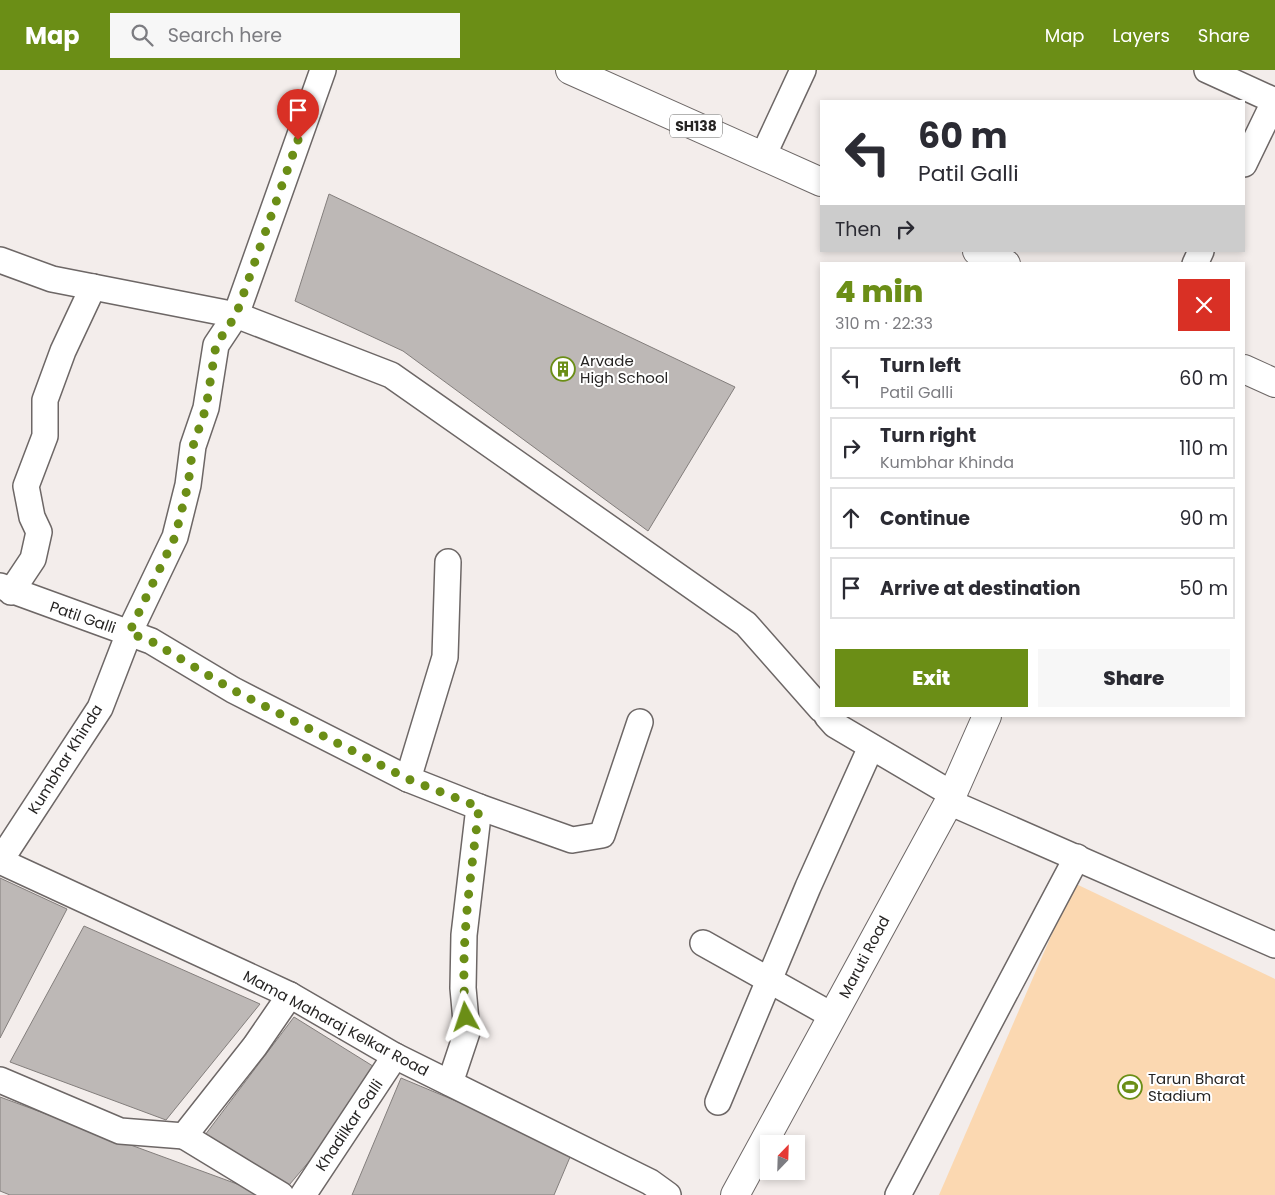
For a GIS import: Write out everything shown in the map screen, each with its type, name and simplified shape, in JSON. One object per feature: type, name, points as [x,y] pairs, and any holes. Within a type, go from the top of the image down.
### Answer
[{"type":"main road","name":"SH138","points":[[570,70],[820,182]]},
{"type":"main road","points":[[979,252],[1002,262]]},
{"type":"main road","points":[[1245,369],[1275,383]]},
{"type":"main road","name":"Maruti Road","points":[[735,1195],[950,798],[987,717]]},
{"type":"street","name":"Kumbhar Khinda","points":[[0,861],[100,708],[129,633],[175,537],[188,485],[193,446],[206,408],[216,345],[236,315],[324,70]]},
{"type":"street","points":[[763,156],[803,70]]},
{"type":"street","points":[[1207,70],[1275,100],[1245,162]]},
{"type":"street","points":[[0,260],[52,280],[236,315],[391,375],[746,624],[820,708]]},
{"type":"street","points":[[6,589],[33,559],[39,532],[32,517],[26,486],[45,436],[45,400],[63,351],[92,287]]},
{"type":"street","points":[[408,779],[445,657],[448,562]]},
{"type":"street","name":"Patil Galli","points":[[6,589],[151,641],[233,690],[408,779],[572,840],[602,835],[640,722]]},
{"type":"street","points":[[828,717],[835,725],[871,746],[950,798],[1275,945]]},
{"type":"street","points":[[718,1102],[769,979],[871,746]]},
{"type":"street","points":[[450,1083],[467,1032],[463,988],[464,935],[479,807]]},
{"type":"street","points":[[898,1195],[1077,857]]},
{"type":"street","name":"Mama Maharaj Kelkar Road","points":[[0,861],[290,995],[395,1056],[650,1182],[668,1195]]},
{"type":"street","points":[[703,943],[833,1016]]},
{"type":"street","points":[[184,1136],[255,1046],[290,995]]},
{"type":"street","name":"Khadilkar Galli","points":[[303,1195],[395,1056]]},
{"type":"street","points":[[0,1080],[120,1131],[184,1136],[281,1195]]},
{"type":"shaded area","name":"Tarun Bharat Stadium","points":[[1074,883],[1275,979],[1275,1195],[939,1195]]},
{"type":"building","name":"Arvade High School","points":[[329,194],[735,387],[648,531],[403,351],[295,301]]},
{"type":"building","points":[[0,878],[67,909],[0,1038]]},
{"type":"building","points":[[84,926],[260,1004],[166,1120],[10,1062]]},
{"type":"building","points":[[294,1017],[384,1073],[284,1191],[202,1139]]},
{"type":"building","points":[[401,1078],[573,1150],[554,1195],[352,1195]]},
{"type":"building","points":[[0,1097],[267,1195],[10,1195],[0,1191]]},
{"type":"place","name":"Arvade High School","points":[[563,369]]},
{"type":"place","name":"Tarun Bharat Stadium","points":[[1130,1087]]},
{"type":"route","points":[[298,140],[236,315],[216,345],[206,408],[193,446],[188,485],[175,537],[129,633],[151,641],[233,690],[408,779],[479,807],[464,935],[463,988],[466,1017]]}]
